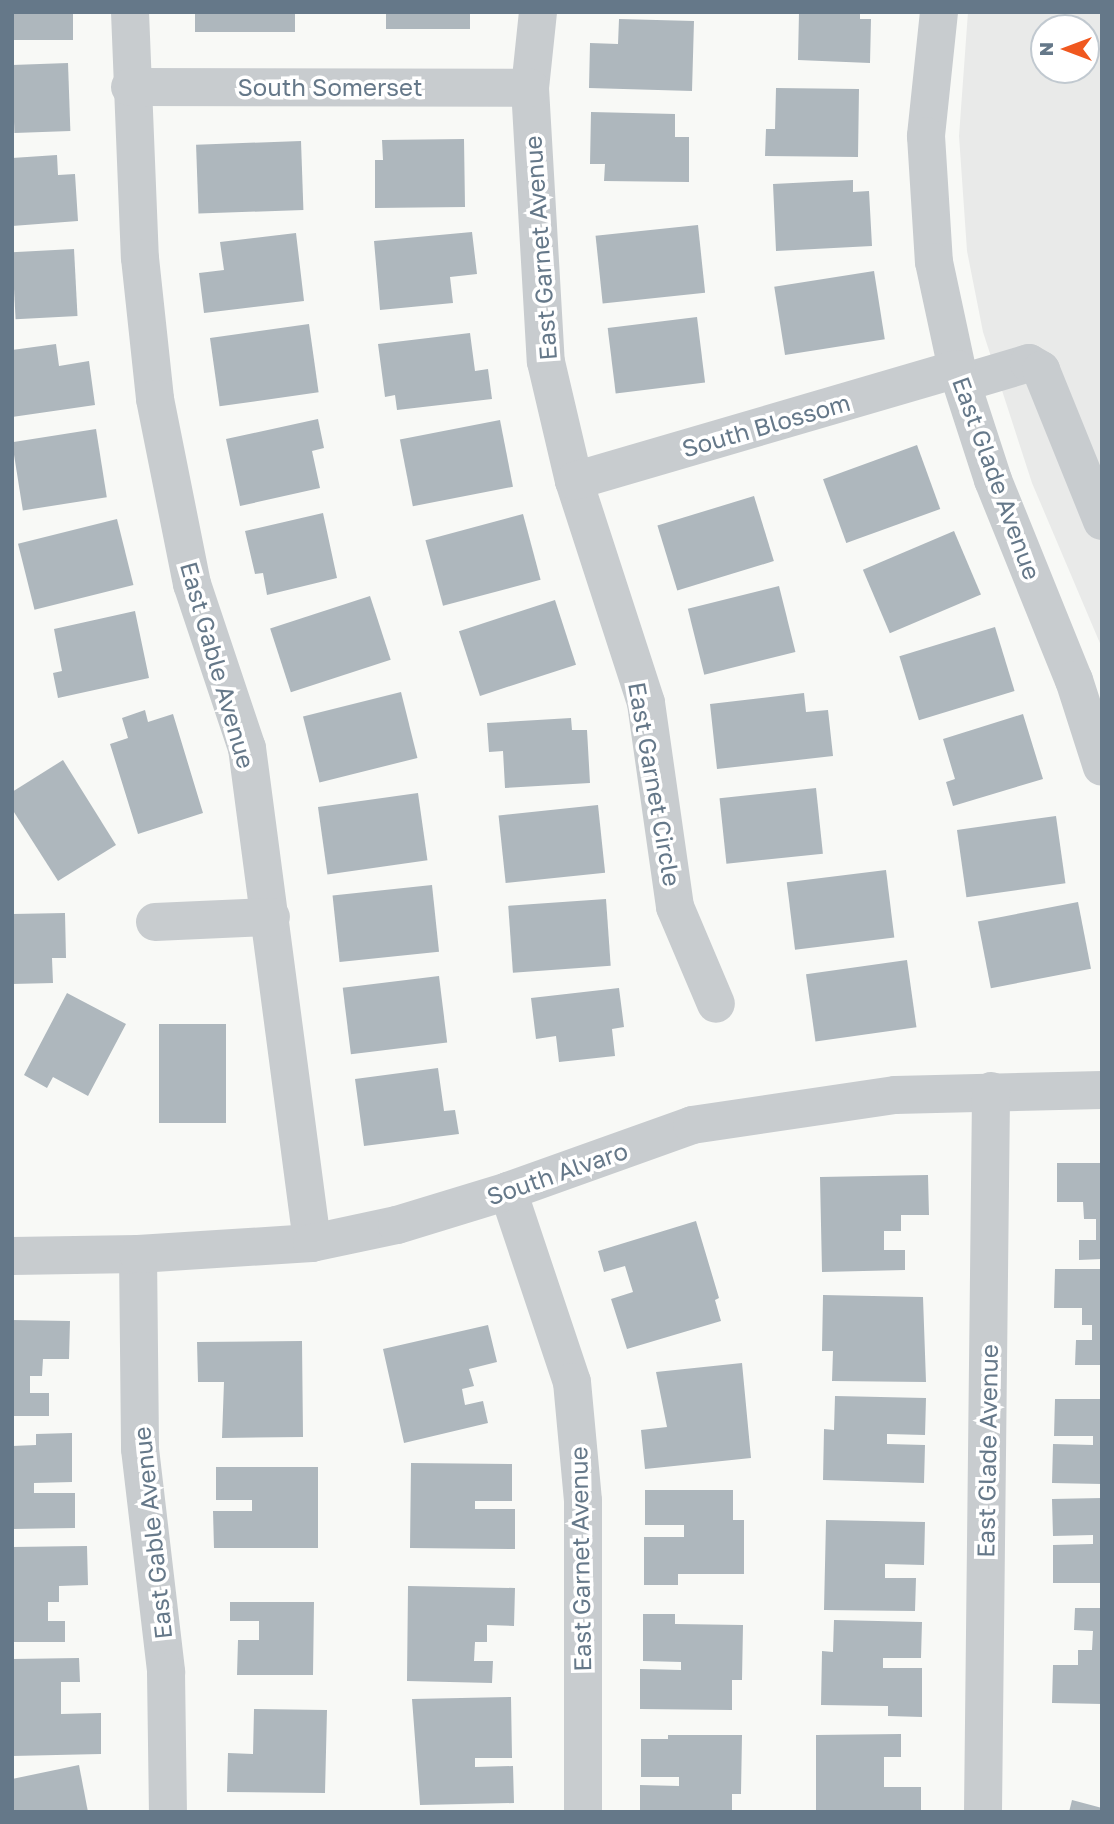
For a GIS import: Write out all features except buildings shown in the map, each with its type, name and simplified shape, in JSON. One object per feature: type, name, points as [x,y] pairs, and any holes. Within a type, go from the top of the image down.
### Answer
[{"type":"street","name":"East Gable Avenue","points":[[130,12],[130,87],[155,399],[192,584],[247,748],[312,1243]]},
{"type":"street","name":"East Garnet Avenue","points":[[538,12],[530,88],[546,362],[574,481]]},
{"type":"street","name":"East Glade Avenue","points":[[939,12],[926,136],[934,262],[960,376],[993,480],[1074,680],[1100,757]]},
{"type":"street","name":"South Somerset","points":[[130,87],[530,88]]},
{"type":"street","name":"South Blossom","points":[[574,481],[960,376],[1029,363],[1041,370],[1102,521]]},
{"type":"street","name":"East Garnet Circle","points":[[574,481],[646,703],[676,907],[716,1004]]},
{"type":"street","points":[[155,922],[271,917]]},
{"type":"street","name":"South Alvaro","points":[[12,1256],[138,1254],[312,1243],[397,1224],[508,1191],[692,1125],[895,1095],[1102,1090]]},
{"type":"street","name":"East Glade Avenue","points":[[983,1812],[991,1091]]},
{"type":"street","name":"East Garnet Avenue","points":[[508,1191],[572,1382],[583,1501],[583,1812]]},
{"type":"street","name":"East Gable Avenue","points":[[138,1254],[140,1449],[166,1671],[168,1812]]},
{"type":"shaded area","points":[[968,12],[1102,12],[1102,648],[1032,483],[983,332],[967,251],[959,136]]}]
